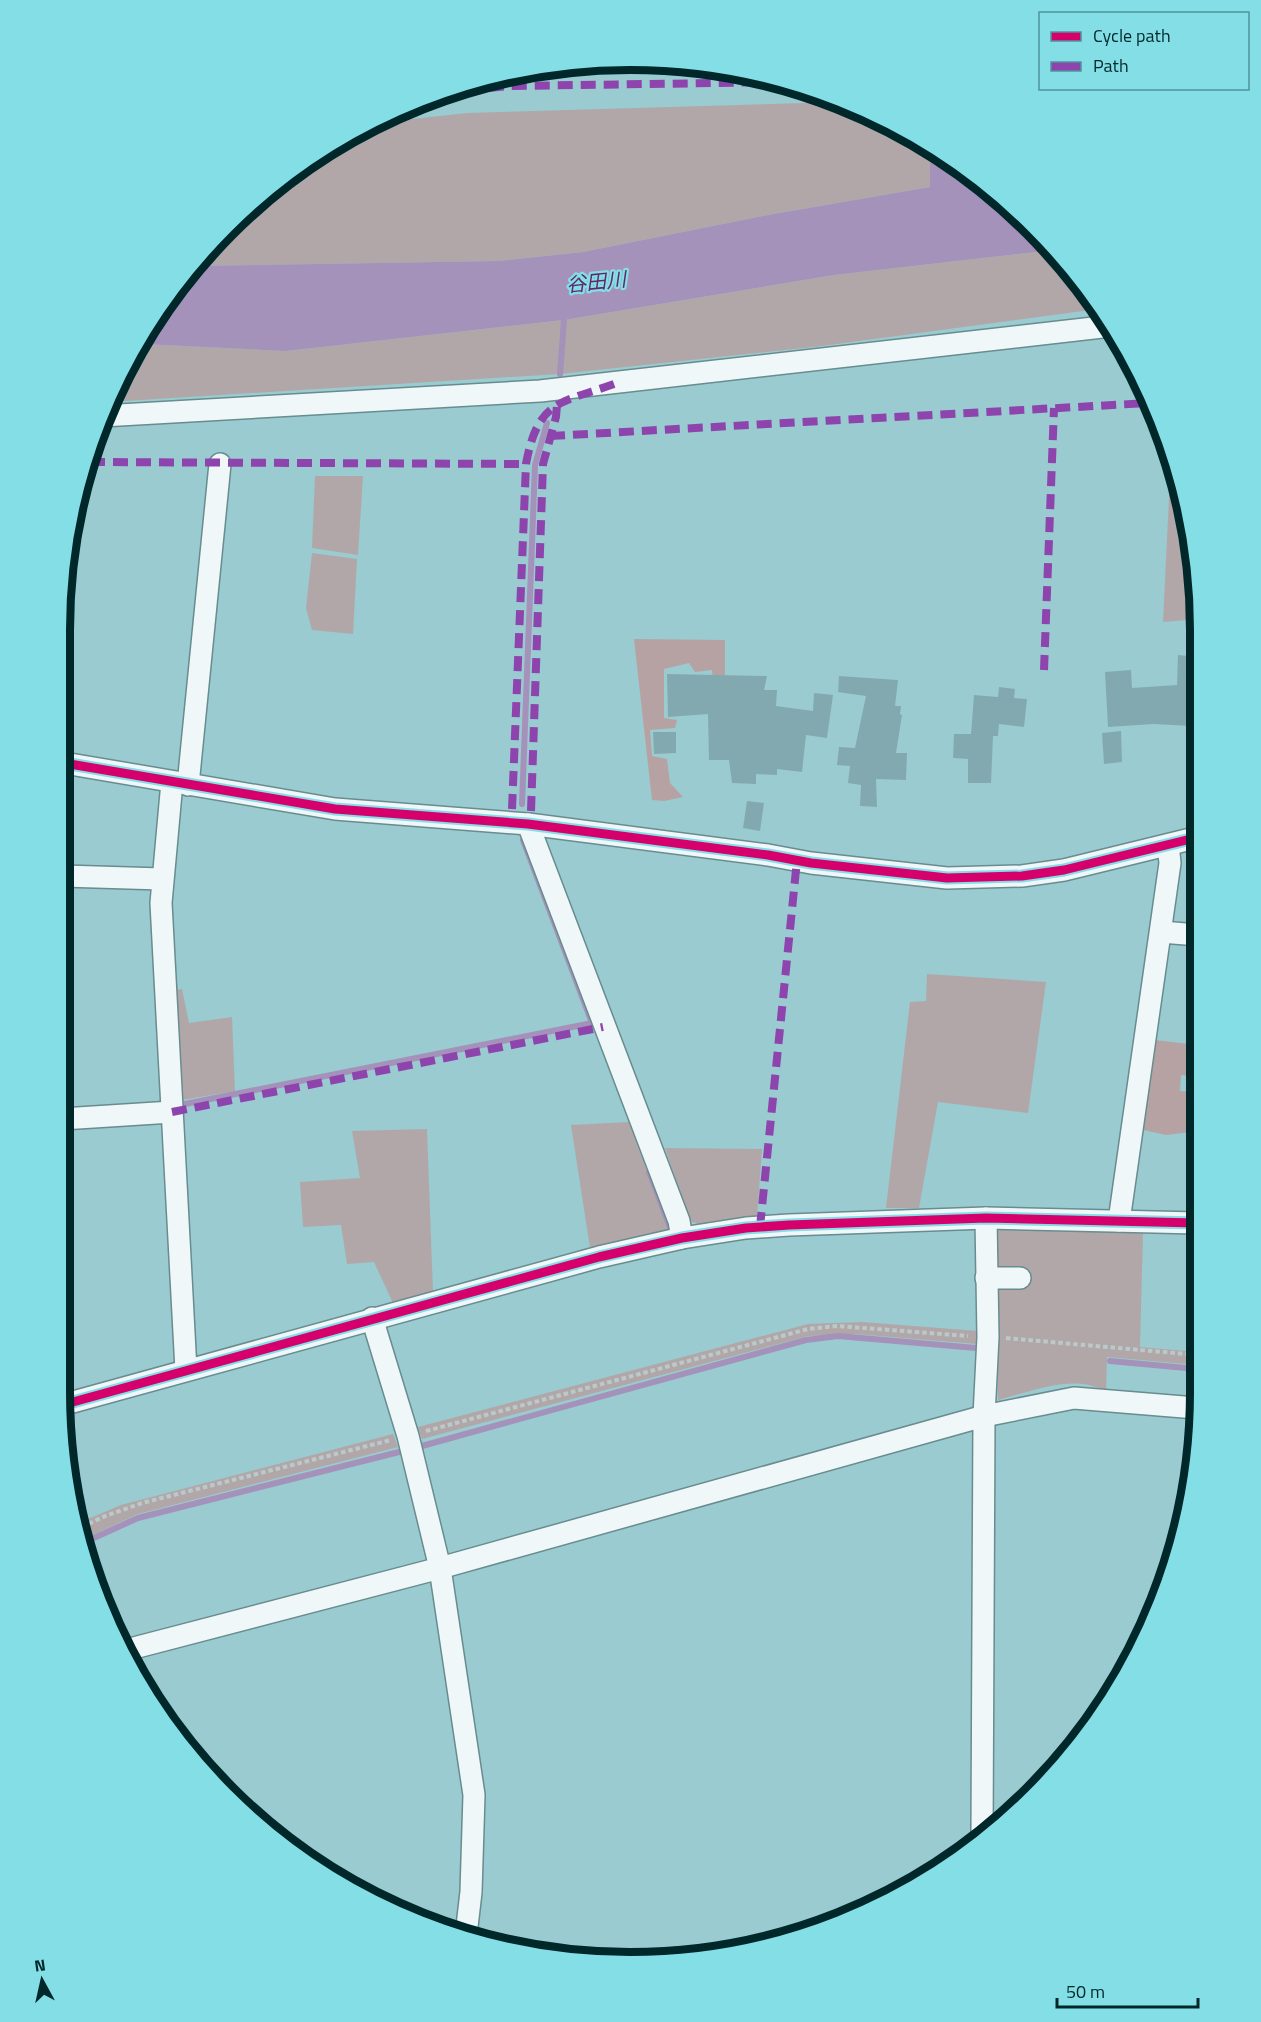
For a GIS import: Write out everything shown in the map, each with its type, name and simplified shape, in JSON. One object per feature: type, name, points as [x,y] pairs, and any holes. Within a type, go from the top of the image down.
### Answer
[{"type":"street","points":[[113,415],[540,391],[1101,327]]},
{"type":"street","points":[[186,1370],[162,879],[180,784],[220,464]]},
{"type":"street","points":[[70,765],[335,809],[528,824],[811,863],[947,878],[1043,873],[1190,839]]},
{"type":"street","points":[[528,824],[679,1221],[682,1238]]},
{"type":"street","points":[[1119,1221],[1170,863],[1168,845]]},
{"type":"street","points":[[70,876],[162,879]]},
{"type":"street","points":[[1161,932],[1190,934]]},
{"type":"street","points":[[70,1118],[172,1112]]},
{"type":"street","points":[[982,1827],[984,1416],[988,1337],[986,1218]]},
{"type":"street","points":[[71,1403],[372,1318],[599,1257],[682,1238],[753,1227],[986,1218],[1190,1223]]},
{"type":"street","points":[[986,1278],[1020,1278]]},
{"type":"street","points":[[372,1318],[408,1436],[440,1568],[474,1795],[466,1927]]},
{"type":"street","points":[[133,1648],[440,1568],[984,1416],[1074,1398],[1190,1407]]},
{"type":"path","points":[[420,1432],[808,1329],[838,1326],[978,1336]]},
{"type":"path","points":[[1000,1337],[1190,1354]]},
{"type":"path","points":[[87,1525],[103,1517],[168,1496],[395,1439]]},
{"type":"shaded area","points":[[818,103],[878,128],[930,158],[930,187],[768,215],[583,252],[498,261],[205,266],[261,209],[319,165],[351,146],[400,120],[467,113]]},
{"type":"shaded area","points":[[1042,251],[1090,310],[822,346],[560,374],[120,401],[149,344],[286,351],[564,320],[834,275]]},
{"type":"shaded area","points":[[315,476],[363,476],[358,555],[312,548]]},
{"type":"shaded area","points":[[1170,482],[1186,557],[1190,620],[1163,622]]},
{"type":"shaded area","points":[[312,553],[357,559],[353,634],[312,630],[306,608]]},
{"type":"shaded area","points":[[634,639],[725,640],[725,707],[715,708],[712,670],[695,672],[689,663],[664,669],[664,718],[677,720],[675,728],[650,730],[652,756],[667,759],[670,783],[683,797],[664,801],[652,800]]},
{"type":"shaded area","points":[[927,974],[1046,982],[1028,1113],[938,1102],[919,1208],[886,1208],[910,1002],[926,1001]]},
{"type":"shaded area","points":[[182,989],[189,1023],[232,1017],[235,1091],[182,1100],[175,990]]},
{"type":"shaded area","points":[[1155,1040],[1190,1044],[1190,1076],[1181,1075],[1180,1091],[1190,1092],[1190,1132],[1166,1135],[1139,1129]]},
{"type":"shaded area","points":[[629,1122],[669,1231],[590,1248],[571,1125]]},
{"type":"shaded area","points":[[427,1129],[433,1292],[393,1303],[374,1262],[347,1264],[341,1225],[303,1227],[300,1182],[360,1178],[352,1131]]},
{"type":"shaded area","points":[[665,1148],[762,1149],[757,1217],[701,1225],[690,1221]]},
{"type":"shaded area","points":[[1000,1230],[1143,1233],[1140,1347],[1190,1351],[1190,1364],[1107,1357],[1106,1392],[1094,1386],[1067,1384],[998,1400],[996,1233]]},
{"type":"shaded area","points":[[862,1322],[978,1331],[977,1344],[855,1334],[808,1336],[422,1439],[418,1427],[808,1324]]},
{"type":"shaded area","points":[[393,1434],[398,1447],[138,1514],[90,1536],[86,1520],[121,1505]]},
{"type":"water","name":"谷田川","points":[[930,158],[1000,209],[1042,251],[834,275],[564,320],[286,351],[149,344],[165,319],[205,266],[498,261],[583,252],[768,215],[930,187]]},
{"type":"building","points":[[1178,655],[1190,656],[1190,726],[1153,724],[1108,727],[1105,672],[1131,670],[1132,688],[1177,685]]},
{"type":"building","points":[[667,674],[767,676],[764,690],[777,690],[776,706],[813,711],[814,693],[833,695],[827,738],[806,735],[802,772],[777,769],[777,775],[756,774],[756,784],[732,783],[729,760],[709,760],[708,714],[668,717]]},
{"type":"building","points":[[839,676],[898,680],[895,706],[901,706],[900,714],[902,715],[896,753],[907,753],[906,780],[876,779],[877,807],[860,806],[861,785],[848,783],[850,766],[837,765],[839,747],[855,748],[866,696],[838,692]]},
{"type":"building","points":[[999,687],[1015,689],[1014,698],[1027,699],[1024,727],[999,724],[998,736],[993,736],[991,783],[968,783],[968,759],[953,758],[954,734],[971,734],[974,695],[998,697]]},
{"type":"building","points":[[1121,731],[1122,762],[1104,764],[1102,733]]},
{"type":"building","points":[[653,732],[676,732],[676,753],[654,754]]},
{"type":"building","points":[[747,801],[764,803],[760,831],[743,828]]},
{"type":"waterway","points":[[560,374],[564,320],[562,312]]},
{"type":"waterway","points":[[522,804],[535,465],[547,423]]},
{"type":"waterway","points":[[185,1104],[592,1023],[523,840]]},
{"type":"waterway","points":[[649,1172],[671,1230]]},
{"type":"waterway","points":[[422,1446],[806,1340],[838,1336],[976,1348]]},
{"type":"waterway","points":[[1110,1361],[1190,1368]]},
{"type":"waterway","points":[[91,1539],[138,1518],[399,1452]]},
{"type":"marked path","points":[[497,87],[746,83]]},
{"type":"marked path","points":[[512,809],[526,464],[531,442],[538,426],[555,406],[617,383]]},
{"type":"marked path","points":[[550,436],[1142,403]]},
{"type":"marked path","points":[[531,811],[543,464],[557,405]]},
{"type":"marked path","points":[[1044,670],[1054,408]]},
{"type":"marked path","points":[[97,462],[526,464]]},
{"type":"marked path","points":[[760,1227],[797,860]]},
{"type":"marked path","points":[[172,1112],[603,1027]]},
{"type":"cycle path","points":[[70,764],[335,809],[528,824],[768,855],[811,863],[947,878],[1022,876],[1064,870],[1190,839]]},
{"type":"cycle path","points":[[71,1403],[599,1257],[682,1238],[746,1228],[789,1225],[986,1218],[1190,1223]]}]
